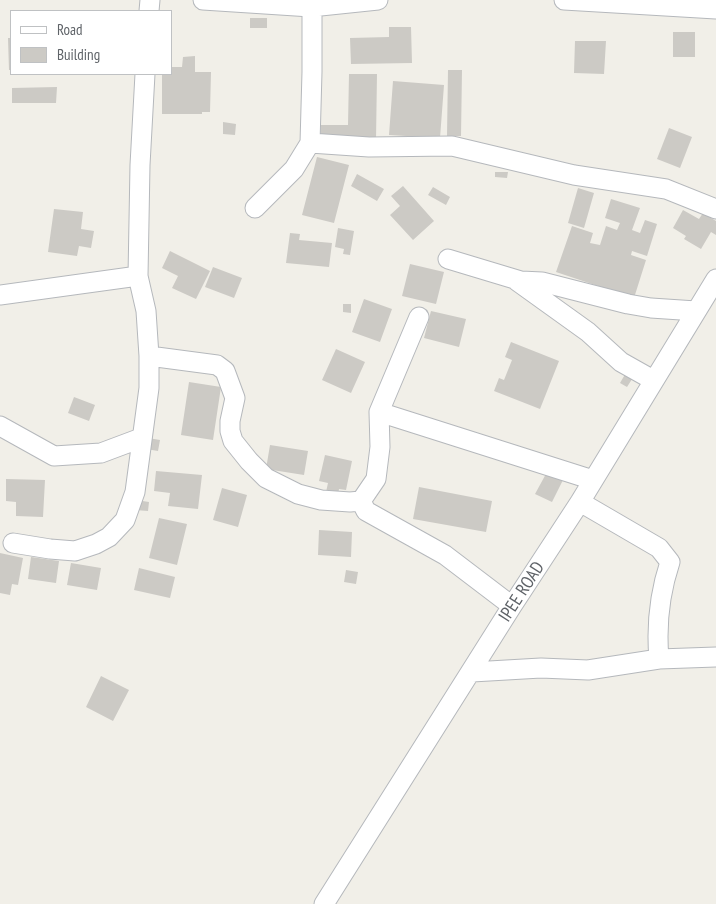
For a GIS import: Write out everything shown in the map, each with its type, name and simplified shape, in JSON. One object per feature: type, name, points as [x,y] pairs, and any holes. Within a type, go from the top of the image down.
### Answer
[{"type":"street","points":[[203,0],[311,4],[378,0]]},
{"type":"street","points":[[564,0],[716,9]]},
{"type":"street","points":[[255,208],[294,169],[310,143],[311,4]]},
{"type":"street","points":[[13,542],[50,549],[74,551],[96,544],[110,537],[125,520],[135,492],[149,388],[146,311],[138,276],[140,165],[146,75]]},
{"type":"street","points":[[310,143],[369,147],[452,146],[574,175],[666,189],[716,209]]},
{"type":"street","points":[[448,259],[514,279],[542,282],[643,307],[696,311]]},
{"type":"street","points":[[0,294],[138,276]]},
{"type":"street","points":[[514,279],[588,332],[621,362],[653,380]]},
{"type":"street","name":"IPEE ROAD","points":[[324,904],[580,502],[716,279]]},
{"type":"street","points":[[149,356],[217,365],[226,371],[235,398],[230,421],[233,441],[266,478],[298,494],[321,500],[361,501],[376,480],[380,447],[379,412],[419,317]]},
{"type":"street","points":[[379,412],[593,480]]},
{"type":"street","points":[[0,426],[54,456],[100,453],[141,438]]},
{"type":"street","points":[[361,501],[366,511],[445,556],[512,606]]},
{"type":"street","points":[[580,502],[659,548],[670,562],[664,580],[657,629],[659,659]]},
{"type":"street","points":[[472,672],[541,668],[588,670],[659,659],[716,658]]},
{"type":"building","points":[[250,18],[267,18],[267,28],[250,28]]},
{"type":"building","points":[[389,27],[411,27],[412,63],[351,64],[350,38],[389,37]]},
{"type":"building","points":[[673,32],[695,32],[695,57],[673,57]]},
{"type":"building","points":[[8,38],[10,38],[10,70]]},
{"type":"building","points":[[575,41],[606,41],[604,74],[574,73]]},
{"type":"building","points":[[195,56],[195,72],[211,72],[210,112],[202,112],[202,114],[162,114],[162,75],[172,75],[172,67],[182,67],[183,57]]},
{"type":"building","points":[[448,70],[462,70],[461,136],[447,136]]},
{"type":"building","points":[[349,74],[377,74],[376,140],[320,139],[321,125],[348,125]]},
{"type":"building","points":[[393,81],[444,85],[440,138],[389,135]]},
{"type":"building","points":[[57,87],[56,103],[12,103],[12,88]]},
{"type":"building","points":[[223,122],[236,124],[235,135],[223,134]]},
{"type":"building","points":[[669,128],[692,137],[680,168],[657,159]]},
{"type":"building","points":[[317,157],[349,165],[334,223],[302,215]]},
{"type":"building","points":[[495,172],[508,172],[507,178],[495,177]]},
{"type":"building","points":[[357,174],[384,189],[377,201],[351,186]]},
{"type":"building","points":[[403,186],[434,221],[413,240],[390,215],[400,206],[391,196]]},
{"type":"building","points":[[433,187],[450,197],[446,205],[428,195]]},
{"type":"building","points":[[578,188],[594,193],[584,228],[568,223]]},
{"type":"building","points":[[611,199],[640,208],[632,230],[640,233],[645,220],[657,224],[647,256],[632,251],[631,255],[646,260],[634,298],[556,272],[572,226],[593,233],[590,243],[600,245],[606,226],[617,230],[620,223],[605,218]]},
{"type":"building","points":[[54,209],[83,212],[81,229],[94,231],[91,248],[79,246],[77,256],[48,252]]},
{"type":"building","points":[[683,210],[699,219],[703,213],[716,221],[716,235],[711,232],[701,249],[684,239],[686,236],[673,228]]},
{"type":"building","points":[[338,228],[354,231],[350,255],[343,254],[344,249],[335,247]]},
{"type":"building","points":[[290,233],[300,234],[299,240],[332,243],[329,267],[286,263]]},
{"type":"building","points":[[170,251],[210,271],[196,299],[172,288],[178,276],[162,268]]},
{"type":"building","points":[[410,264],[444,272],[436,304],[402,296]]},
{"type":"building","points":[[213,267],[242,278],[234,298],[205,287]]},
{"type":"building","points":[[364,299],[392,309],[380,342],[352,332]]},
{"type":"building","points":[[343,304],[351,304],[351,313],[343,312]]},
{"type":"building","points":[[431,311],[466,319],[459,347],[424,338]]},
{"type":"building","points":[[511,342],[559,361],[540,409],[494,391],[499,378],[504,380],[512,360],[505,357]]},
{"type":"building","points":[[336,349],[365,362],[351,393],[322,380]]},
{"type":"building","points":[[627,371],[634,376],[627,387],[620,383]]},
{"type":"building","points":[[189,382],[221,387],[213,440],[181,435]]},
{"type":"building","points":[[74,397],[95,405],[89,421],[68,413]]},
{"type":"building","points":[[148,438],[160,440],[158,451],[146,449]]},
{"type":"building","points":[[270,445],[308,451],[304,475],[266,469]]},
{"type":"building","points":[[325,455],[352,461],[346,490],[339,489],[338,495],[326,492],[328,483],[319,481]]},
{"type":"building","points":[[156,471],[202,475],[198,509],[168,506],[170,493],[154,491]]},
{"type":"building","points":[[547,472],[563,480],[552,502],[535,494]]},
{"type":"building","points":[[6,479],[45,480],[43,517],[16,516],[16,502],[6,501]]},
{"type":"building","points":[[419,487],[492,501],[486,532],[413,519]]},
{"type":"building","points":[[222,488],[247,495],[238,527],[213,520]]},
{"type":"building","points":[[136,500],[149,502],[148,511],[135,510]]},
{"type":"building","points":[[159,518],[187,524],[177,565],[149,558]]},
{"type":"building","points":[[319,530],[352,532],[351,557],[318,555]]},
{"type":"building","points":[[0,553],[23,558],[18,585],[12,584],[10,595],[0,593]]},
{"type":"building","points":[[31,557],[59,561],[56,583],[28,579]]},
{"type":"building","points":[[71,563],[101,568],[97,590],[67,585]]},
{"type":"building","points":[[139,568],[175,577],[170,598],[134,590]]},
{"type":"building","points":[[346,570],[358,572],[356,584],[344,582]]},
{"type":"building","points":[[101,676],[129,690],[113,721],[86,707]]}]
